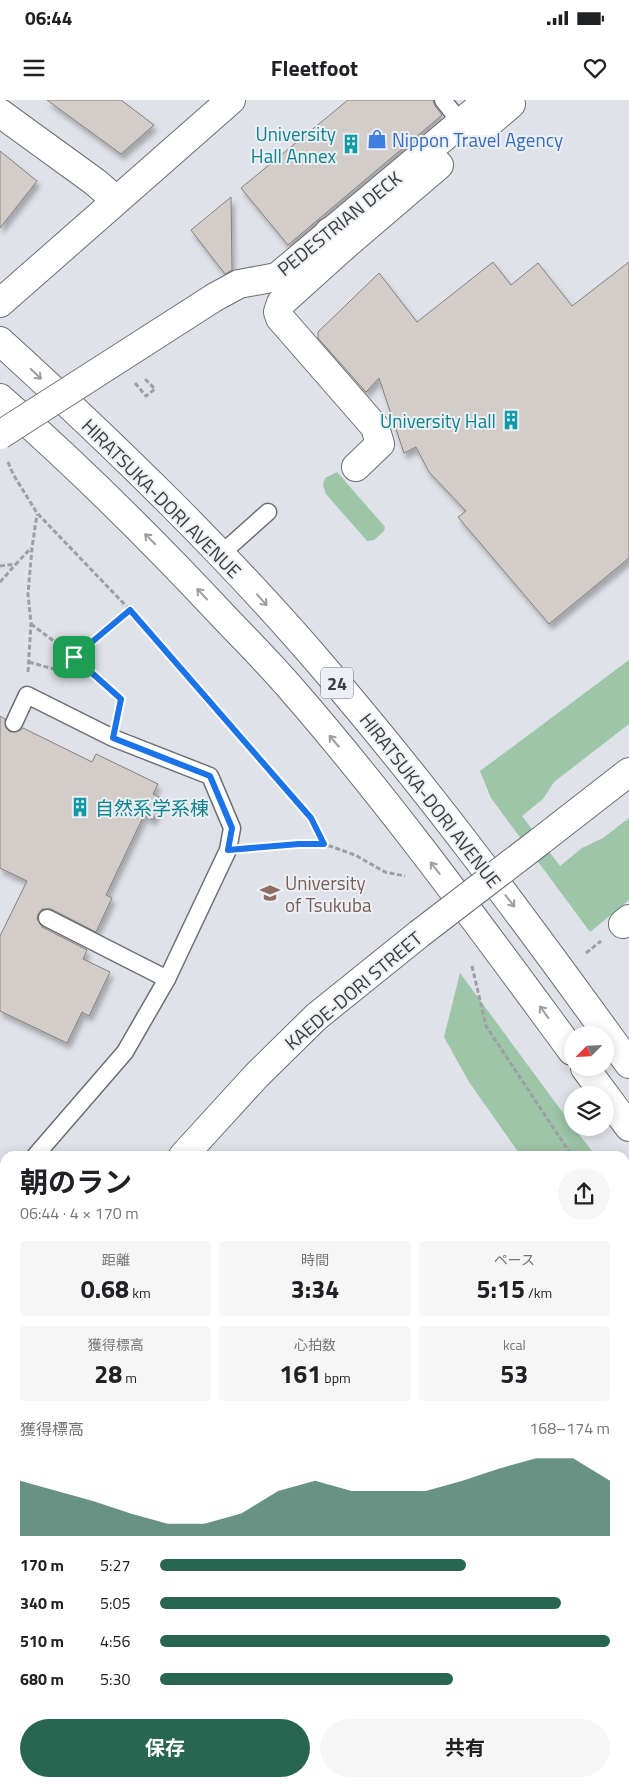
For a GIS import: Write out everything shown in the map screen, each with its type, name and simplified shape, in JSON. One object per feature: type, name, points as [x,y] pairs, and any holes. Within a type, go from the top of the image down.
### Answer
[{"type":"street","points":[[0,303],[231,100]]},
{"type":"street","name":"PEDESTRIAN DECK","points":[[4,447],[215,297],[239,284],[277,276],[335,240],[488,100]]},
{"type":"street","points":[[356,467],[380,444],[375,427],[280,318],[278,312],[281,303],[335,240],[511,104],[507,100]]},
{"type":"street","points":[[0,113],[116,200]]},
{"type":"street","name":"HIRATSUKA-DORI AVENUE","points":[[0,341],[127,461],[221,554],[327,671],[404,764],[525,920],[629,1064]]},
{"type":"street","name":"HIRATSUKA-DORI AVENUE","points":[[0,398],[96,485],[184,574],[293,690],[378,794],[491,941],[564,1040]]},
{"type":"street","name":"KAEDE-DORI STREET","points":[[188,1151],[256,1076],[316,1017],[419,934],[629,772]]},
{"type":"street","points":[[591,1076],[629,1127]]},
{"type":"lane","points":[[443,100],[461,123]]},
{"type":"lane","points":[[221,554],[268,512]]},
{"type":"lane","points":[[14,723],[27,695],[113,738],[210,776],[232,828],[228,850],[167,979],[125,1052],[39,1151]]},
{"type":"lane","points":[[47,918],[167,979]]},
{"type":"path","points":[[4,447],[13,474],[37,514],[130,610],[311,818],[324,844]]},
{"type":"path","points":[[27,695],[31,623],[28,594],[37,514]]},
{"type":"path","points":[[0,582],[32,548]]},
{"type":"path","points":[[0,566],[16,564]]},
{"type":"path","points":[[29,662],[57,670],[130,610]]},
{"type":"path","points":[[31,623],[74,657],[121,699],[113,738]]},
{"type":"path","points":[[228,850],[299,844],[324,844],[355,855],[385,872],[408,877]]},
{"type":"path","points":[[472,959],[473,973],[486,1026],[569,1151]]},
{"type":"green space","points":[[337,472],[385,527],[384,531],[374,540],[367,541],[326,494],[323,485],[325,478]]},
{"type":"green space","points":[[629,660],[629,724],[554,782],[543,799],[522,816],[560,866],[582,848],[603,838],[629,818],[629,900],[590,932],[491,798],[480,771]]},
{"type":"green space","points":[[460,973],[564,1114],[564,1136],[580,1136],[592,1151],[517,1151],[469,1082],[444,1037]]},
{"type":"building","points":[[47,100],[121,100],[154,125],[121,154]]},
{"type":"building","name":"University Hall Annex","points":[[348,100],[433,100],[442,115],[288,245],[241,188]]},
{"type":"building","points":[[0,151],[37,181],[0,228]]},
{"type":"building","points":[[231,197],[232,270],[225,274],[191,230]]},
{"type":"building","name":"University Hall","points":[[493,262],[511,285],[538,263],[572,306],[629,262],[629,558],[549,624],[458,517],[466,511],[429,472],[416,447],[404,453],[379,378],[366,392],[318,338],[318,332],[379,273],[417,322]]},
{"type":"building","name":"自然系学系棟","points":[[0,716],[5,719],[6,728],[10,732],[19,731],[23,728],[92,762],[96,754],[158,784],[153,794],[163,799],[153,820],[144,815],[106,895],[112,898],[96,932],[51,909],[42,909],[38,914],[37,919],[42,927],[87,950],[83,959],[110,972],[89,1016],[82,1012],[67,1043],[0,1011],[0,936],[27,881],[0,868]]},
{"type":"place","name":"Nippon Travel Agency","points":[[377,139]]},
{"type":"place","name":"University Hall Annex","points":[[351,144]]},
{"type":"place","name":"University Hall","points":[[511,420]]},
{"type":"place","name":"自然系学系棟","points":[[80,807]]},
{"type":"place","name":"University of Tsukuba","points":[[270,893]]},
{"type":"route","points":[[130,610],[311,818],[324,844],[299,844],[228,850],[232,828],[210,776],[113,738],[121,699],[74,657],[130,610]]}]
